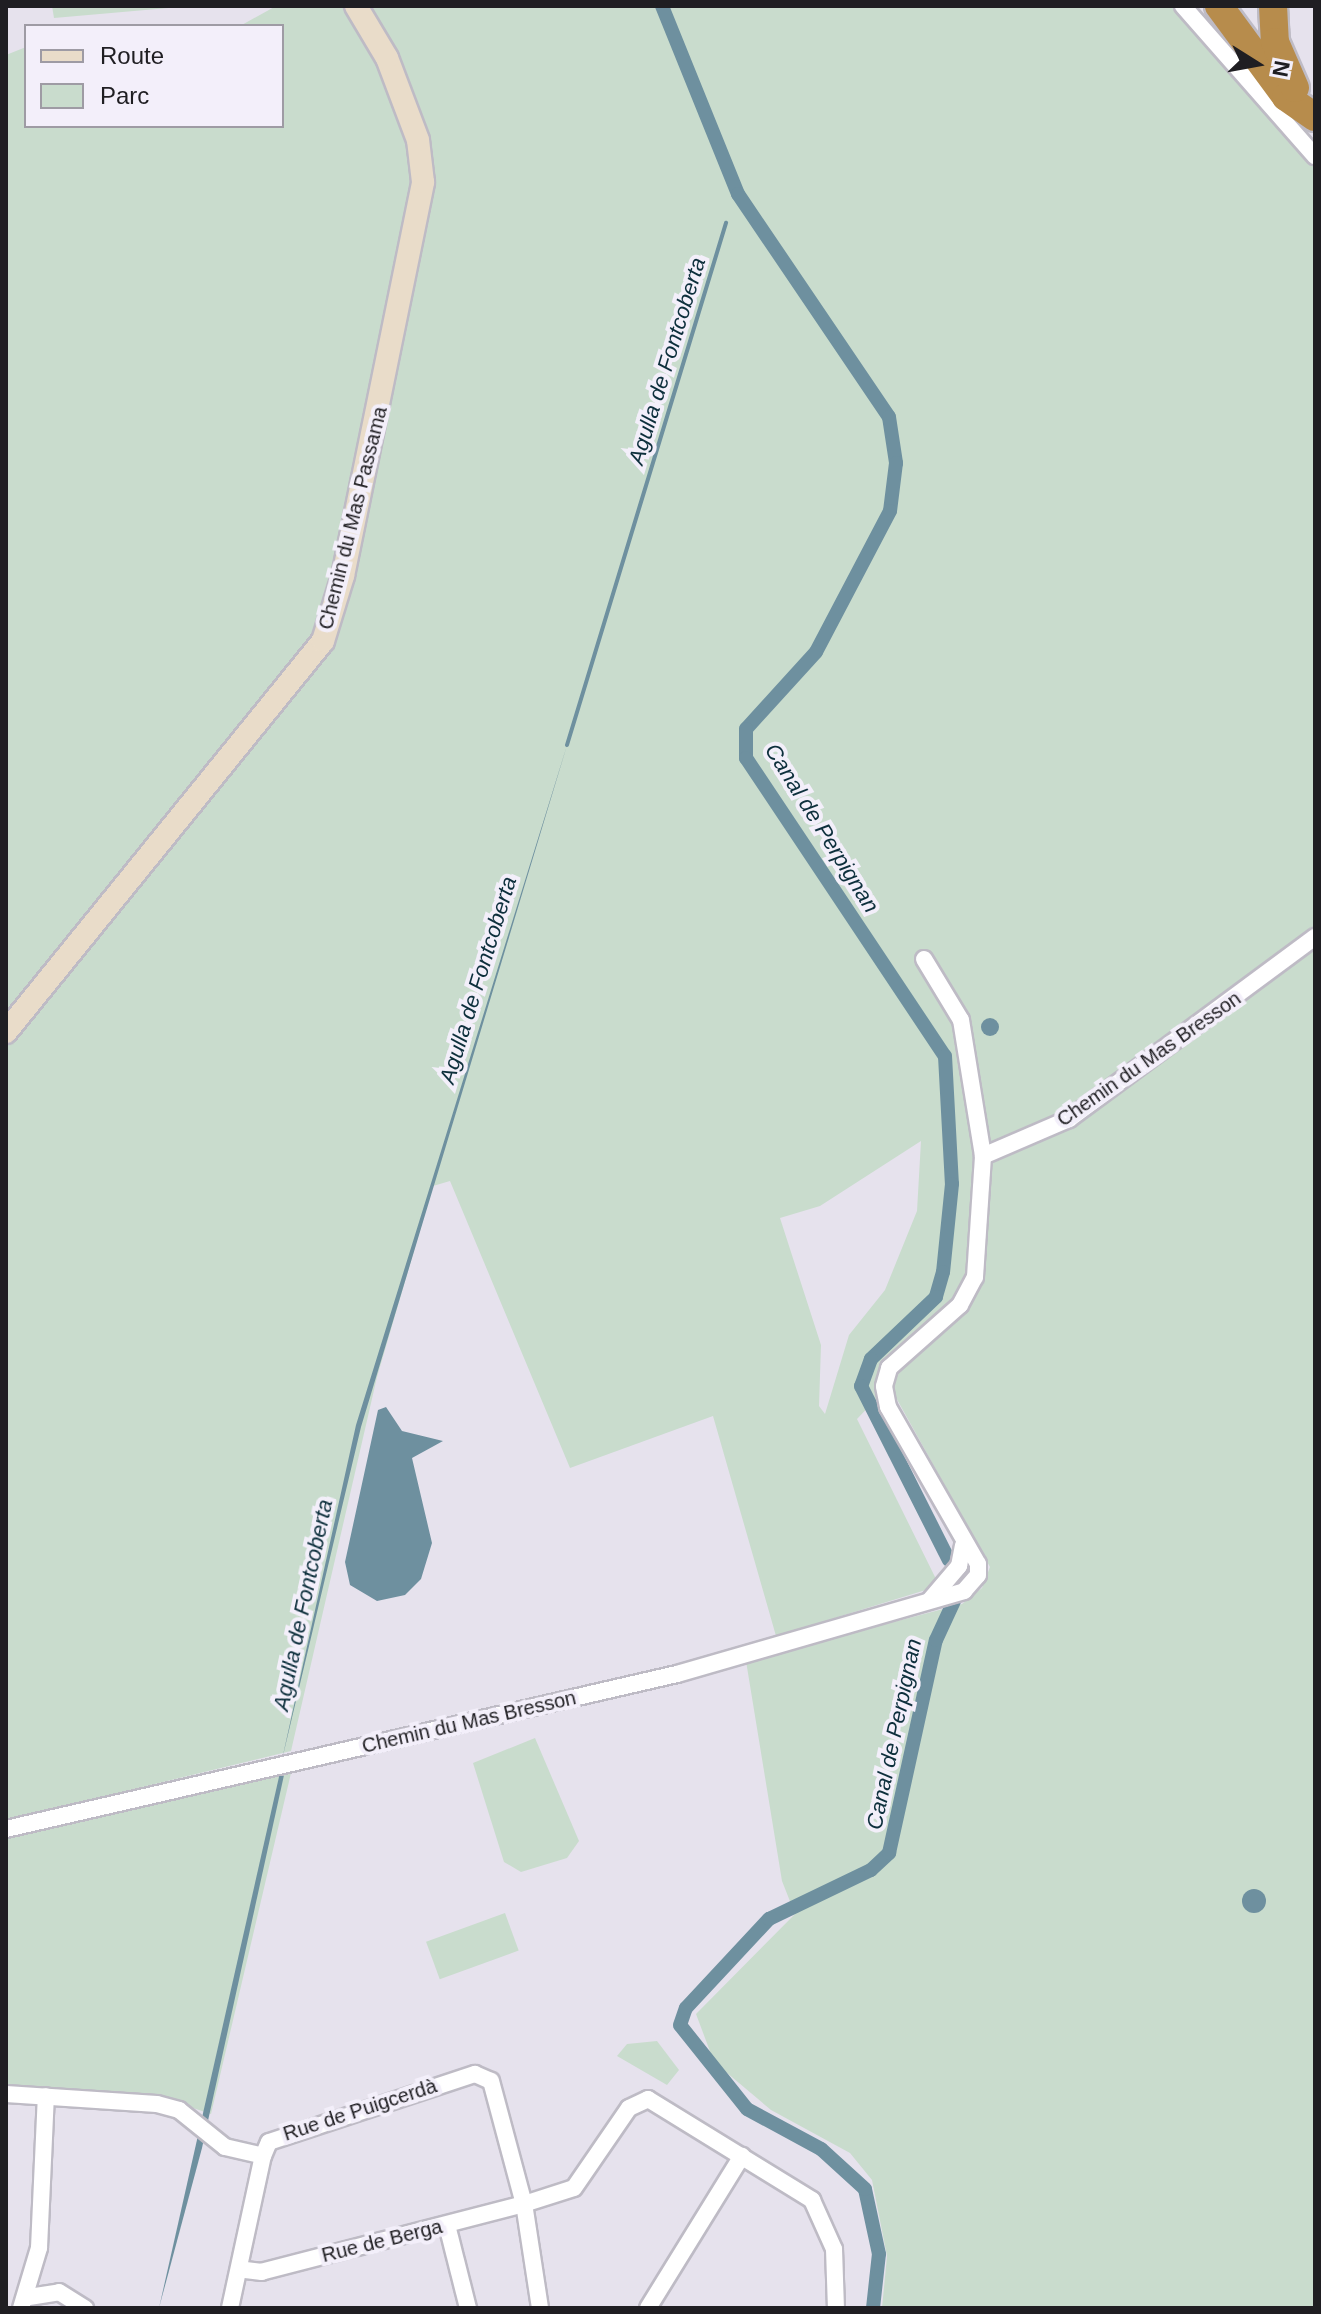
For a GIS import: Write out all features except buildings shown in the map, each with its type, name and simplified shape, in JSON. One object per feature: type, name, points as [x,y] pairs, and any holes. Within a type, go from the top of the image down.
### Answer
[{"type":"highway","points":[[1219,6],[1286,97],[1315,116]]},
{"type":"highway","points":[[1273,6],[1275,42],[1290,80],[1315,116]]},
{"type":"street","name":"Chemin du Mas Passama","points":[[6,1032],[323,641],[346,561],[423,182],[418,140],[387,58],[356,6]]},
{"type":"street","points":[[1183,6],[1315,156]]},
{"type":"street","name":"Chemin du Mas Bresson","points":[[6,1829],[677,1674],[929,1602],[973,1584],[978,1564],[963,1545],[888,1407],[884,1386],[889,1368],[960,1305],[975,1277],[983,1156],[1069,1119],[1315,937]]},
{"type":"street","points":[[924,959],[961,1020],[983,1156]]},
{"type":"street","name":"Rue de Puigcerdà","points":[[230,2308],[263,2156],[279,2133],[484,2074],[524,2204]]},
{"type":"street","points":[[6,2094],[157,2104],[197,2121],[210,2135],[263,2156]]},
{"type":"street","points":[[25,2302],[39,2248],[46,2096]]},
{"type":"street","name":"Rue de Berga","points":[[239,2269],[262,2272],[447,2225],[574,2188],[639,2101],[653,2100],[742,2156],[795,2183],[823,2217],[834,2249],[836,2308]]},
{"type":"street","points":[[648,2308],[742,2156]]},
{"type":"street","points":[[524,2204],[540,2308]]},
{"type":"street","points":[[447,2225],[468,2308]]},
{"type":"street","points":[[25,2302],[59,2292],[85,2308]]},
{"type":"green space","points":[[52,6],[191,6],[54,18]]},
{"type":"green space","points":[[276,6],[347,6],[380,61],[411,141],[415,182],[336,574],[316,638],[6,1020],[6,55],[24,48],[24,128],[284,128],[284,24],[244,24]]},
{"type":"green space","points":[[363,6],[1175,6],[1315,164],[1315,928],[1066,1113],[977,1152],[968,1275],[955,1301],[884,1365],[879,1396],[857,1419],[936,1579],[929,1589],[776,1636],[713,1416],[570,1468],[450,1181],[433,1186],[377,1377],[291,1751],[6,1820],[6,1043],[291,701],[329,644],[350,578],[430,182]],"holes":[[[921,1141],[917,1211],[885,1290],[849,1335],[825,1414],[819,1406],[821,1345],[780,1218],[820,1206]]]},
{"type":"green space","points":[[1315,946],[1315,2308],[882,2308],[887,2256],[872,2180],[850,2153],[771,2110],[714,2062],[696,2014],[795,1914],[782,1881],[746,1661],[962,1604],[982,1588],[990,1567],[889,1385],[981,1279],[990,1160],[1072,1124]]},
{"type":"green space","points":[[535,1738],[579,1841],[567,1858],[521,1872],[504,1862],[473,1763]]},
{"type":"green space","points":[[291,1773],[211,2114],[181,2104],[6,2088],[6,1837]]},
{"type":"green space","points":[[505,1913],[519,1951],[440,1979],[426,1942]]},
{"type":"green space","points":[[657,2041],[679,2070],[667,2085],[617,2056],[627,2044]]},
{"type":"water","points":[[568,742],[361,1427],[281,1764],[356,1425]]},
{"type":"water","points":[[990,1018],[999,1027],[990,1036],[981,1027]]},
{"type":"water","points":[[386,1407],[402,1431],[443,1441],[412,1458],[432,1543],[421,1579],[405,1595],[377,1601],[350,1585],[345,1562],[378,1410]]},
{"type":"water","points":[[286,1766],[202,2148],[159,2308],[281,1768]]},
{"type":"water","points":[[1249,1889],[1259,1889],[1266,1896],[1266,1906],[1259,1913],[1249,1913],[1242,1906],[1242,1896]]},
{"type":"waterway","name":"Canal de Perpignan","points":[[662,6],[738,194],[889,417],[896,463],[890,511],[816,652],[746,729],[746,758],[945,1056],[952,1184],[943,1272],[936,1297],[871,1359],[861,1386],[949,1560]]},
{"type":"waterway","name":"Agulla de Fontcoberta","points":[[567,745],[726,223]]},
{"type":"waterway","name":"Canal de Perpignan","points":[[873,2308],[879,2254],[865,2189],[821,2149],[747,2109],[680,2025],[686,2008],[769,1919],[871,1870],[889,1853],[936,1640],[954,1601]]}]
